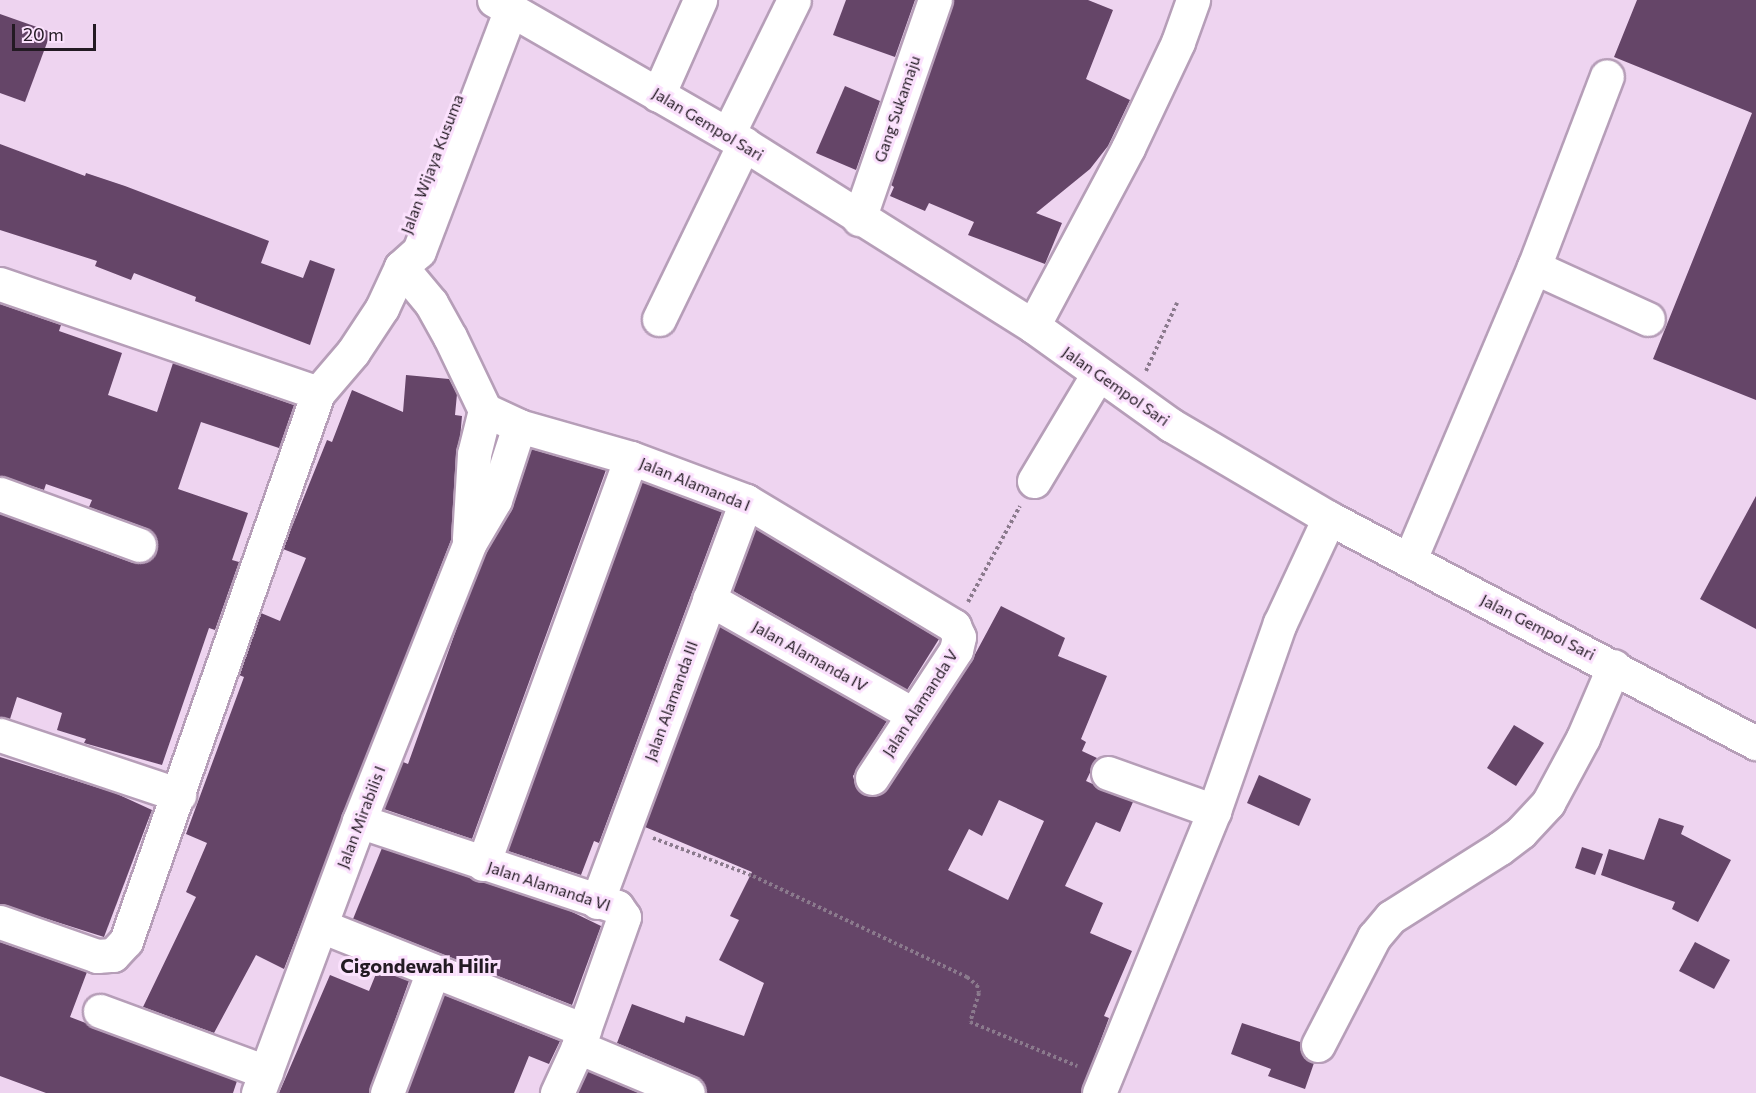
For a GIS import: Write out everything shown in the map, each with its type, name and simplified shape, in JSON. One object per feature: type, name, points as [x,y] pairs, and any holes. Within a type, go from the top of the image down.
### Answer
[{"type":"street","points":[[658,94],[700,0]]},
{"type":"street","points":[[659,319],[794,0]]},
{"type":"street","name":"Gang Sukamaju","points":[[859,219],[935,0]]},
{"type":"street","points":[[1033,326],[1128,148],[1178,42],[1193,0]]},
{"type":"street","name":"Jalan Gempol Sari","points":[[500,3],[736,139],[859,219],[1033,326],[1133,399],[1329,518],[1614,666],[1756,743]]},
{"type":"street","name":"Jalan Wijaya Kusuma","points":[[318,393],[353,352],[382,308],[401,267],[402,243],[500,3]]},
{"type":"street","points":[[1410,559],[1534,267],[1607,76]]},
{"type":"street","points":[[401,267],[431,303],[450,337],[484,410]]},
{"type":"street","points":[[1534,267],[1648,319]]},
{"type":"street","points":[[0,284],[318,393],[126,941],[113,955],[97,956],[0,922]]},
{"type":"street","points":[[1034,481],[1098,374]]},
{"type":"street","name":"Jalan Alamanda I","points":[[484,410],[519,426],[631,458],[746,501],[954,626]]},
{"type":"street","name":"Jalan Mirabilis I","points":[[469,544],[474,454],[484,410]]},
{"type":"street","name":"Jalan Mirabilis I","points":[[262,1083],[359,821],[469,544],[495,500],[519,426]]},
{"type":"street","points":[[483,864],[631,458]]},
{"type":"street","points":[[0,494],[139,545]]},
{"type":"street","name":"Jalan Alamanda III","points":[[597,902],[746,501]]},
{"type":"street","points":[[1102,1085],[1214,811],[1280,623],[1329,518]]},
{"type":"street","name":"Jalan Alamanda IV","points":[[709,599],[912,714]]},
{"type":"street","name":"Jalan Alamanda V","points":[[872,778],[912,714],[956,651],[958,637],[954,626]]},
{"type":"street","points":[[1318,1045],[1374,937],[1391,917],[1500,848],[1521,832],[1548,803],[1583,738],[1614,666]]},
{"type":"street","points":[[0,735],[179,795]]},
{"type":"street","points":[[1108,773],[1214,811]]},
{"type":"street","name":"Jalan Alamanda VI","points":[[359,821],[617,907],[624,917],[581,1039],[557,1093]]},
{"type":"street","points":[[321,926],[434,971],[581,1039],[688,1093]]},
{"type":"street","points":[[387,1093],[434,971]]},
{"type":"street","points":[[100,1011],[262,1083]]},
{"type":"path","points":[[1133,399],[1177,303]]},
{"type":"path","points":[[954,626],[1034,481]]},
{"type":"path","points":[[625,826],[753,876],[967,977],[977,985],[979,993],[970,1022],[1102,1085]]},
{"type":"building","points":[[846,0],[915,0],[895,57],[833,35]]},
{"type":"building","points":[[953,0],[1088,0],[1113,10],[1086,79],[1130,100],[1108,146],[1090,169],[1036,213],[1062,223],[1045,264],[968,235],[974,222],[929,203],[925,211],[890,196],[894,187],[891,185]]},
{"type":"building","points":[[1637,0],[1756,0],[1756,400],[1653,359],[1752,113],[1614,57]]},
{"type":"building","points":[[0,14],[51,32],[25,102],[0,93]]},
{"type":"building","points":[[845,86],[880,101],[856,170],[816,153]]},
{"type":"building","points":[[0,144],[85,176],[86,173],[125,186],[269,241],[261,263],[303,278],[310,260],[335,269],[310,345],[195,301],[196,297],[134,273],[131,280],[95,266],[97,261],[0,230]]},
{"type":"building","points":[[0,304],[61,325],[59,331],[122,353],[108,395],[157,412],[173,363],[294,405],[279,448],[201,422],[178,489],[248,513],[232,560],[239,562],[215,630],[209,628],[162,765],[84,743],[86,739],[57,730],[62,713],[17,697],[10,719],[0,717],[0,514],[133,563],[151,560],[158,542],[146,528],[89,507],[92,500],[46,484],[44,490],[0,476]]},
{"type":"building","points":[[406,375],[449,379],[457,394],[455,415],[462,416],[451,540],[284,969],[256,955],[214,1033],[143,1007],[196,897],[186,892],[207,843],[186,834],[244,677],[239,675],[261,613],[280,621],[306,558],[283,549],[327,440],[332,442],[352,390],[403,412]]},
{"type":"building","points":[[531,449],[606,470],[472,839],[384,809],[403,762],[408,764],[469,594],[486,552],[513,506]]},
{"type":"building","points":[[642,482],[722,512],[599,843],[594,841],[581,875],[508,851]]},
{"type":"building","points":[[1756,496],[1756,629],[1700,599]]},
{"type":"building","points":[[756,529],[939,639],[907,690],[733,591]]},
{"type":"building","points":[[1001,606],[1065,638],[1058,656],[1107,676],[1081,739],[1086,742],[1082,751],[1097,758],[1086,781],[1133,802],[1120,832],[1096,822],[1065,886],[1103,903],[1090,933],[1132,951],[1104,1016],[1109,1018],[1081,1093],[706,1093],[703,1082],[695,1076],[617,1043],[632,1004],[684,1023],[686,1016],[744,1036],[764,983],[719,960],[739,920],[730,916],[752,872],[645,827],[719,626],[887,721],[853,776],[856,787],[872,797],[888,788],[972,660]],"holes":[[[999,800],[1044,821],[1008,900],[948,870],[969,829],[982,836]]]},
{"type":"building","points":[[1514,725],[1544,743],[1516,786],[1487,768]]},
{"type":"building","points":[[0,757],[115,793],[152,810],[104,937],[0,904]]},
{"type":"building","points":[[1259,775],[1311,799],[1299,826],[1247,803]]},
{"type":"building","points":[[1659,818],[1684,826],[1681,834],[1731,860],[1698,922],[1672,909],[1675,902],[1601,875],[1609,849],[1644,860]]},
{"type":"building","points":[[1582,847],[1603,854],[1595,875],[1575,868]]},
{"type":"building","points":[[382,848],[568,910],[601,926],[572,1005],[353,919]]},
{"type":"building","points":[[0,942],[87,972],[70,1017],[237,1081],[233,1093],[46,1093],[0,1076]]},
{"type":"building","points":[[1695,942],[1730,960],[1714,989],[1679,971]]},
{"type":"building","points":[[378,969],[409,981],[369,1093],[279,1093],[330,975],[369,991]]},
{"type":"building","points":[[444,995],[560,1041],[549,1064],[529,1056],[514,1093],[407,1093]]},
{"type":"building","points":[[1242,1023],[1300,1042],[1303,1056],[1314,1063],[1305,1089],[1268,1076],[1271,1069],[1231,1054]]},
{"type":"building","points":[[588,1071],[639,1093],[578,1093]]},
{"type":"district","name":"Cigondewah Hilir","points":[[419,965]]}]
